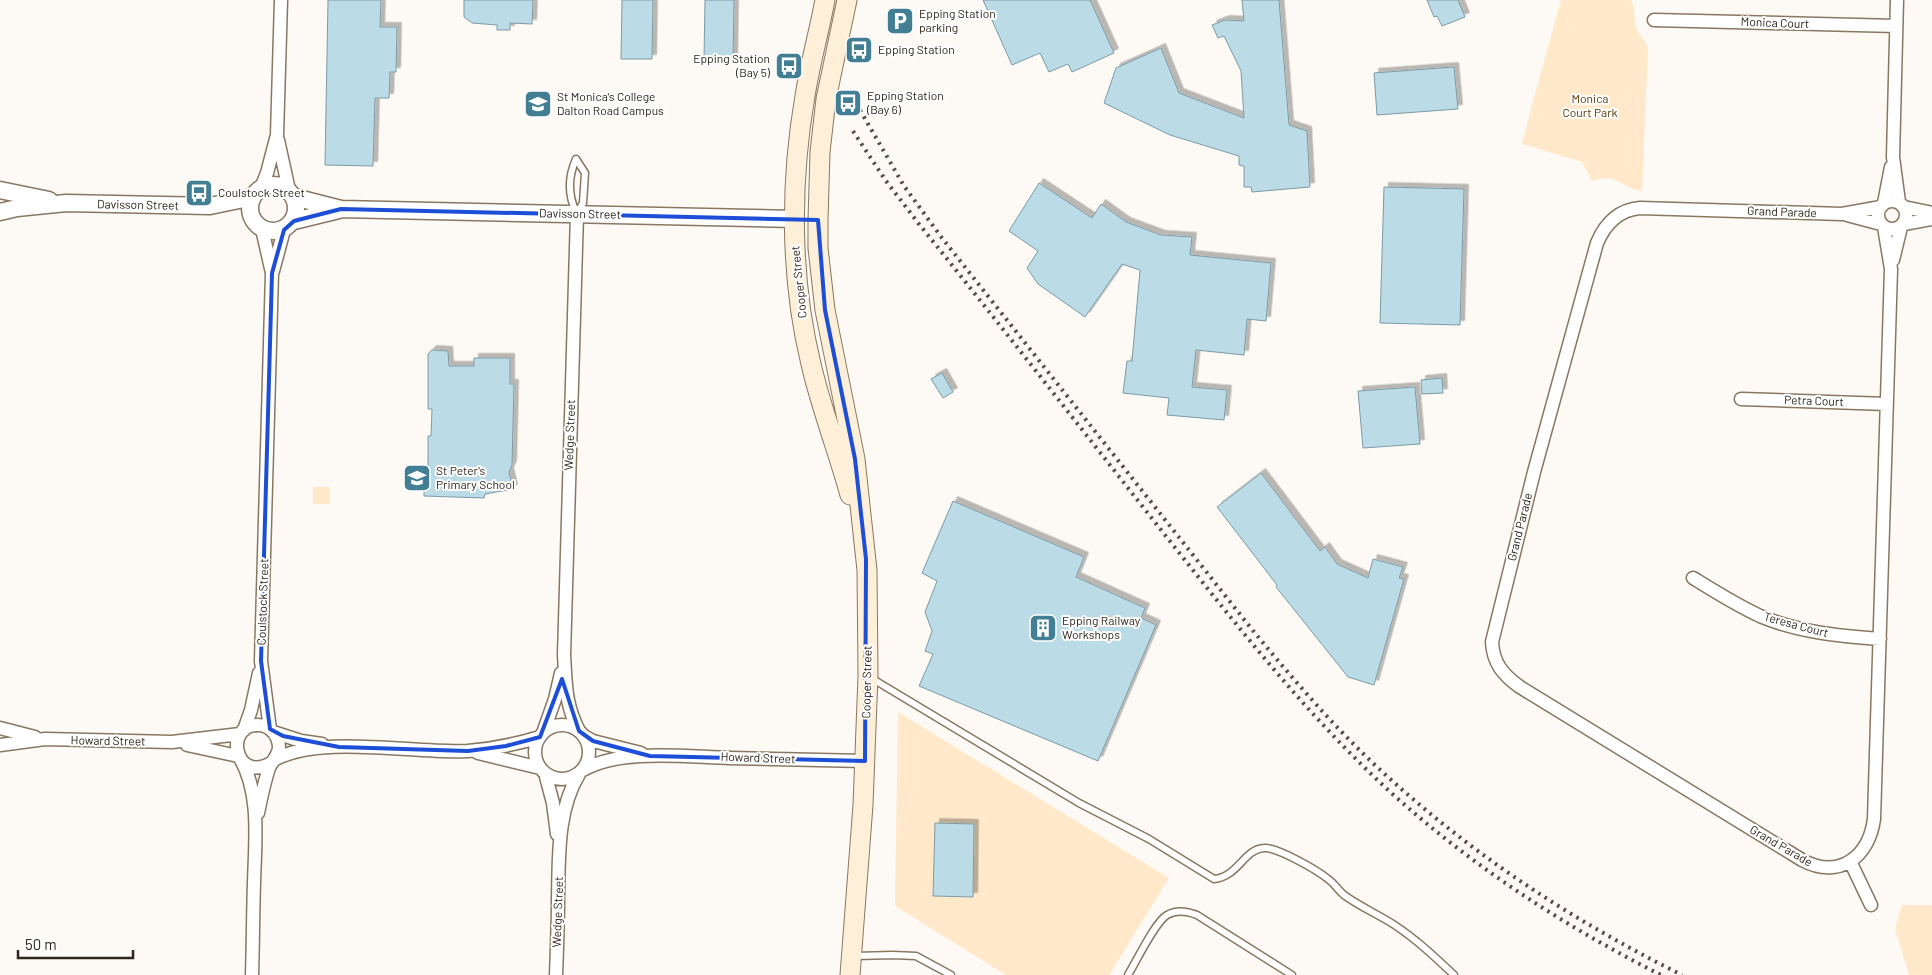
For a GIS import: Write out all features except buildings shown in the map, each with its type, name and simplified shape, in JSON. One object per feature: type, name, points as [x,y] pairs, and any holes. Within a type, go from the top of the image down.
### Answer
[{"type":"main road","name":"Cooper Street","points":[[825,0],[810,70],[799,137],[794,219],[799,287],[810,363],[846,481],[866,559]]},
{"type":"main road","name":"Cooper Street","points":[[847,0],[826,99],[820,152],[818,220],[824,310],[855,459],[866,559],[868,676],[863,805],[866,865],[858,956],[850,975]]},
{"type":"main road","name":"Davisson Street","points":[[794,219],[818,220]]},
{"type":"main road","name":"Cooper Street","points":[[858,956],[864,975]]},
{"type":"street","points":[[277,135],[291,194],[297,205],[297,213],[289,225],[276,232],[257,223],[250,204],[268,173],[277,135],[281,0]]},
{"type":"street","points":[[1871,905],[1850,861],[1862,852],[1872,832],[1891,269],[1906,215],[1901,205],[1893,157],[1897,0]]},
{"type":"street","name":"Monica Court","points":[[1654,20],[1896,26]]},
{"type":"street","points":[[1891,269],[1882,225],[1878,215],[1893,157]]},
{"type":"street","points":[[257,193],[275,185],[291,194]]},
{"type":"street","name":"Davisson Street","points":[[0,190],[66,203]]},
{"type":"street","name":"Davisson Street","points":[[0,212],[17,208],[66,203],[210,206],[257,193]]},
{"type":"street","name":"Davisson Street","points":[[291,194],[342,209],[794,219]]},
{"type":"street","points":[[1882,205],[1891,201],[1932,213]]},
{"type":"street","name":"Grand Parade","points":[[1842,214],[1882,205]]},
{"type":"street","name":"Davisson Street","points":[[210,206],[257,223]]},
{"type":"street","name":"Grand Parade","points":[[1850,861],[1838,866],[1819,867],[1810,865],[1785,850],[1506,678],[1495,661],[1492,642],[1544,434],[1597,243],[1606,225],[1619,214],[1640,208],[1842,214],[1882,225]]},
{"type":"street","name":"Davisson Street","points":[[289,225],[342,209]]},
{"type":"street","name":"Wedge Street","points":[[577,214],[564,656],[566,691],[570,711],[582,733]]},
{"type":"street","points":[[1882,225],[1892,230],[1902,225],[1932,219]]},
{"type":"street","name":"Coulstock Street","points":[[257,223],[272,273]]},
{"type":"street","name":"Coulstock Street","points":[[242,732],[251,710],[261,661],[272,273],[289,225]]},
{"type":"street","name":"Petra Court","points":[[1741,399],[1887,404]]},
{"type":"street","name":"Teresa Court","points":[[1693,578],[1734,603],[1760,616],[1785,625],[1830,635],[1880,639]]},
{"type":"street","name":"Wedge Street","points":[[541,735],[555,699],[564,656]]},
{"type":"street","name":"Coulstock Street","points":[[261,661],[272,730]]},
{"type":"street","points":[[252,975],[255,828],[251,789],[247,770],[239,757],[237,741],[242,732],[257,725],[301,740],[339,747]]},
{"type":"street","points":[[239,757],[251,766],[265,766],[282,756],[301,750],[339,747],[468,751],[506,746],[541,735],[549,728],[564,725],[582,733],[590,753],[588,762],[581,772],[571,778],[562,780],[553,778],[542,771],[468,751]]},
{"type":"street","name":"Howard Street","points":[[0,728],[45,739]]},
{"type":"street","points":[[255,828],[264,786],[272,761],[279,749],[277,737],[272,730]]},
{"type":"street","name":"Howard Street","points":[[0,745],[45,739],[172,742],[242,732]]},
{"type":"street","name":"Howard Street","points":[[582,733],[592,741],[650,756]]},
{"type":"street","points":[[541,735],[535,752],[542,771]]},
{"type":"street","name":"Howard Street","points":[[172,742],[239,757]]},
{"type":"street","name":"Howard Street","points":[[581,772],[593,764],[650,756],[865,761]]},
{"type":"street","name":"Wedge Street","points":[[542,771],[553,803],[559,849]]},
{"type":"street","name":"Wedge Street","points":[[556,975],[559,849],[566,804],[571,787],[581,772]]},
{"type":"lane","points":[[576,159],[585,173],[583,202],[577,214],[570,200],[571,172],[576,159]]},
{"type":"lane","points":[[868,676],[1055,789],[1149,839],[1214,879],[1229,875],[1258,849],[1269,848],[1286,855],[1328,879],[1344,894],[1422,944],[1454,975]]},
{"type":"lane","points":[[1128,975],[1158,924],[1166,916],[1176,911],[1186,911],[1197,915],[1292,975]]},
{"type":"lane","points":[[858,956],[916,956],[951,975]]},
{"type":"highlighted area","points":[[341,209],[818,220],[825,310],[855,459],[866,559],[865,761],[650,756],[593,741],[579,731],[562,679],[540,737],[506,746],[468,751],[339,747],[283,736],[270,729],[261,661],[272,273],[284,230],[294,221]]},
{"type":"green space","name":"Monica Court Park","points":[[1561,0],[1631,0],[1633,4],[1636,28],[1648,49],[1642,191],[1613,179],[1607,178],[1592,181],[1582,162],[1522,144]]},
{"type":"green space","points":[[313,487],[330,487],[330,504],[313,504]]},
{"type":"green space","points":[[898,712],[1169,878],[1109,975],[1006,975],[895,906]]},
{"type":"green space","points":[[1902,905],[1932,905],[1932,975],[1909,975],[1895,929]]},
{"type":"railway","points":[[860,110],[904,186],[942,238],[1250,627],[1333,723],[1388,777],[1491,861],[1603,933],[1682,975]]},
{"type":"railway","points":[[853,131],[886,181],[919,224],[1165,535],[1271,666],[1327,729],[1387,789],[1450,843],[1552,914],[1661,975]]},
{"type":"place","name":"Epping Station parking","points":[[900,21]]},
{"type":"place","name":"Epping Station","points":[[859,50]]},
{"type":"place","name":"Epping Station (Bay 5)","points":[[789,66]]},
{"type":"place","name":"Epping Station (Bay 6)","points":[[848,103]]},
{"type":"place","name":"St Monica's College Dalton Road Campus","points":[[538,104]]},
{"type":"place","name":"Coulstock Street","points":[[199,193]]},
{"type":"place","name":"St Peter's Primary School","points":[[417,478]]},
{"type":"place","name":"Epping Railway Workshops","points":[[1043,628]]}]
